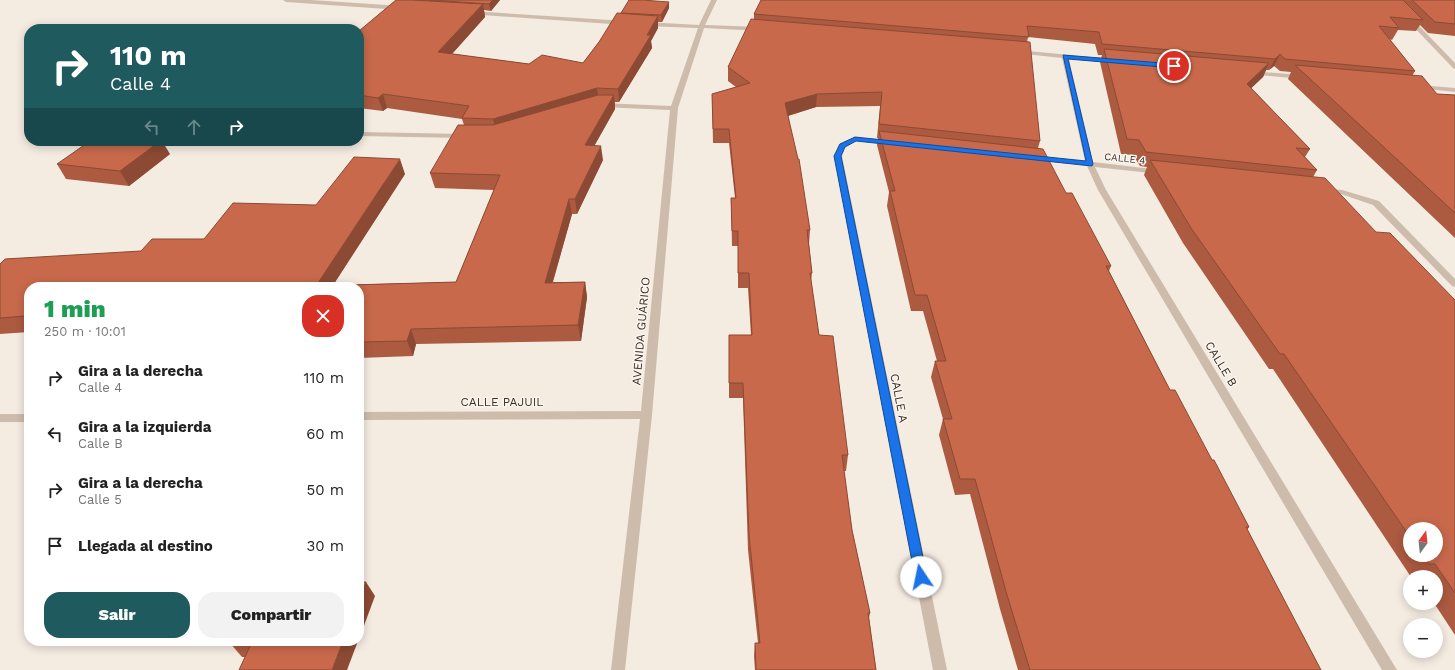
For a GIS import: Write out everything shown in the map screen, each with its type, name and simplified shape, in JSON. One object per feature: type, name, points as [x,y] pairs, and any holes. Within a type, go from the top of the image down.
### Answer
[{"type":"street","points":[[286,0],[412,9]]},
{"type":"street","name":"AVENIDA GUÁRICO","points":[[618,670],[646,415],[674,108],[701,27],[714,0]]},
{"type":"street","points":[[1391,0],[1455,68]]},
{"type":"street","points":[[467,12],[632,24]]},
{"type":"street","points":[[640,24],[769,30]]},
{"type":"street","points":[[1010,52],[1120,61]]},
{"type":"street","name":"CALLE B","points":[[1065,56],[1090,164],[1102,190],[1390,670]]},
{"type":"street","points":[[1240,72],[1312,78]]},
{"type":"street","points":[[1415,87],[1455,90]]},
{"type":"street","points":[[592,107],[600,105],[674,108]]},
{"type":"street","points":[[364,134],[473,136]]},
{"type":"street","name":"CALLE A","points":[[902,144],[855,139],[842,146],[838,156],[940,670]]},
{"type":"street","name":"CALLE 4","points":[[1027,157],[1169,173]]},
{"type":"street","points":[[1318,189],[1342,192],[1376,203],[1455,284]]},
{"type":"street","name":"CALLE PAJUIL","points":[[364,416],[646,415]]},
{"type":"street","points":[[0,418],[24,418]]},
{"type":"building","points":[[396,0],[483,4],[438,52],[529,64],[542,55],[583,63],[599,42],[617,13],[658,16],[647,35],[651,35],[618,89],[597,88],[493,119],[462,118],[469,106],[383,94],[378,98],[364,96],[364,27]]},
{"type":"building","points":[[429,0],[493,0],[489,4]]},
{"type":"building","points":[[629,0],[669,2],[661,15],[621,13]]},
{"type":"building","points":[[761,0],[1403,0],[1423,20],[1390,17],[1399,28],[1379,26],[1415,71],[1285,59],[1280,54],[1275,59],[1102,44],[1099,32],[1027,26],[1029,37],[754,14]]},
{"type":"building","points":[[1412,0],[1455,0],[1455,24],[1435,22]]},
{"type":"building","points":[[751,19],[1030,42],[1040,141],[879,124],[882,92],[817,94],[785,103],[799,159],[810,230],[807,230],[812,273],[810,273],[819,335],[833,336],[848,455],[842,455],[852,530],[870,613],[868,613],[876,670],[756,670],[755,643],[760,643],[749,535],[743,383],[729,383],[729,335],[752,335],[749,273],[738,273],[738,231],[732,231],[731,198],[736,198],[729,129],[713,129],[712,94],[750,83],[728,67]]},
{"type":"building","points":[[1104,49],[1269,63],[1247,84],[1310,149],[1296,148],[1317,170],[1146,152],[1139,140],[1127,139]]},
{"type":"building","points":[[1295,65],[1422,76],[1437,94],[1455,95],[1455,213]]},
{"type":"building","points":[[598,95],[614,95],[585,145],[601,146],[575,199],[569,199],[545,283],[585,282],[578,325],[411,329],[407,341],[364,342],[364,285],[456,282],[500,175],[430,173],[458,125],[493,125]]},
{"type":"building","points":[[879,131],[1043,149],[1066,193],[1072,193],[1111,266],[1106,266],[1170,390],[1175,390],[1212,460],[1214,460],[1249,527],[1246,527],[1321,670],[1030,670],[1007,595],[975,479],[960,479],[943,419],[952,419],[935,361],[946,361],[927,295],[915,295],[890,191],[895,191]]},
{"type":"building","points":[[83,146],[153,146],[120,171],[57,164]]},
{"type":"building","points":[[354,157],[400,159],[319,282],[24,282],[24,316],[0,318],[0,264],[5,259],[141,251],[152,239],[204,239],[233,203],[316,205]]},
{"type":"building","points":[[1150,160],[1325,178],[1376,232],[1390,233],[1455,300],[1455,593],[1443,576],[1443,570],[1439,570],[1435,564],[1429,564],[1428,562],[1443,562],[1443,522],[1403,522],[1403,527],[1284,354],[1280,354],[1191,228]]},
{"type":"building","points":[[250,646],[341,646],[332,670],[239,670]]},
{"type":"route","points":[[921,577],[838,156],[842,146],[855,139],[1090,164],[1065,56],[1174,66]]}]
